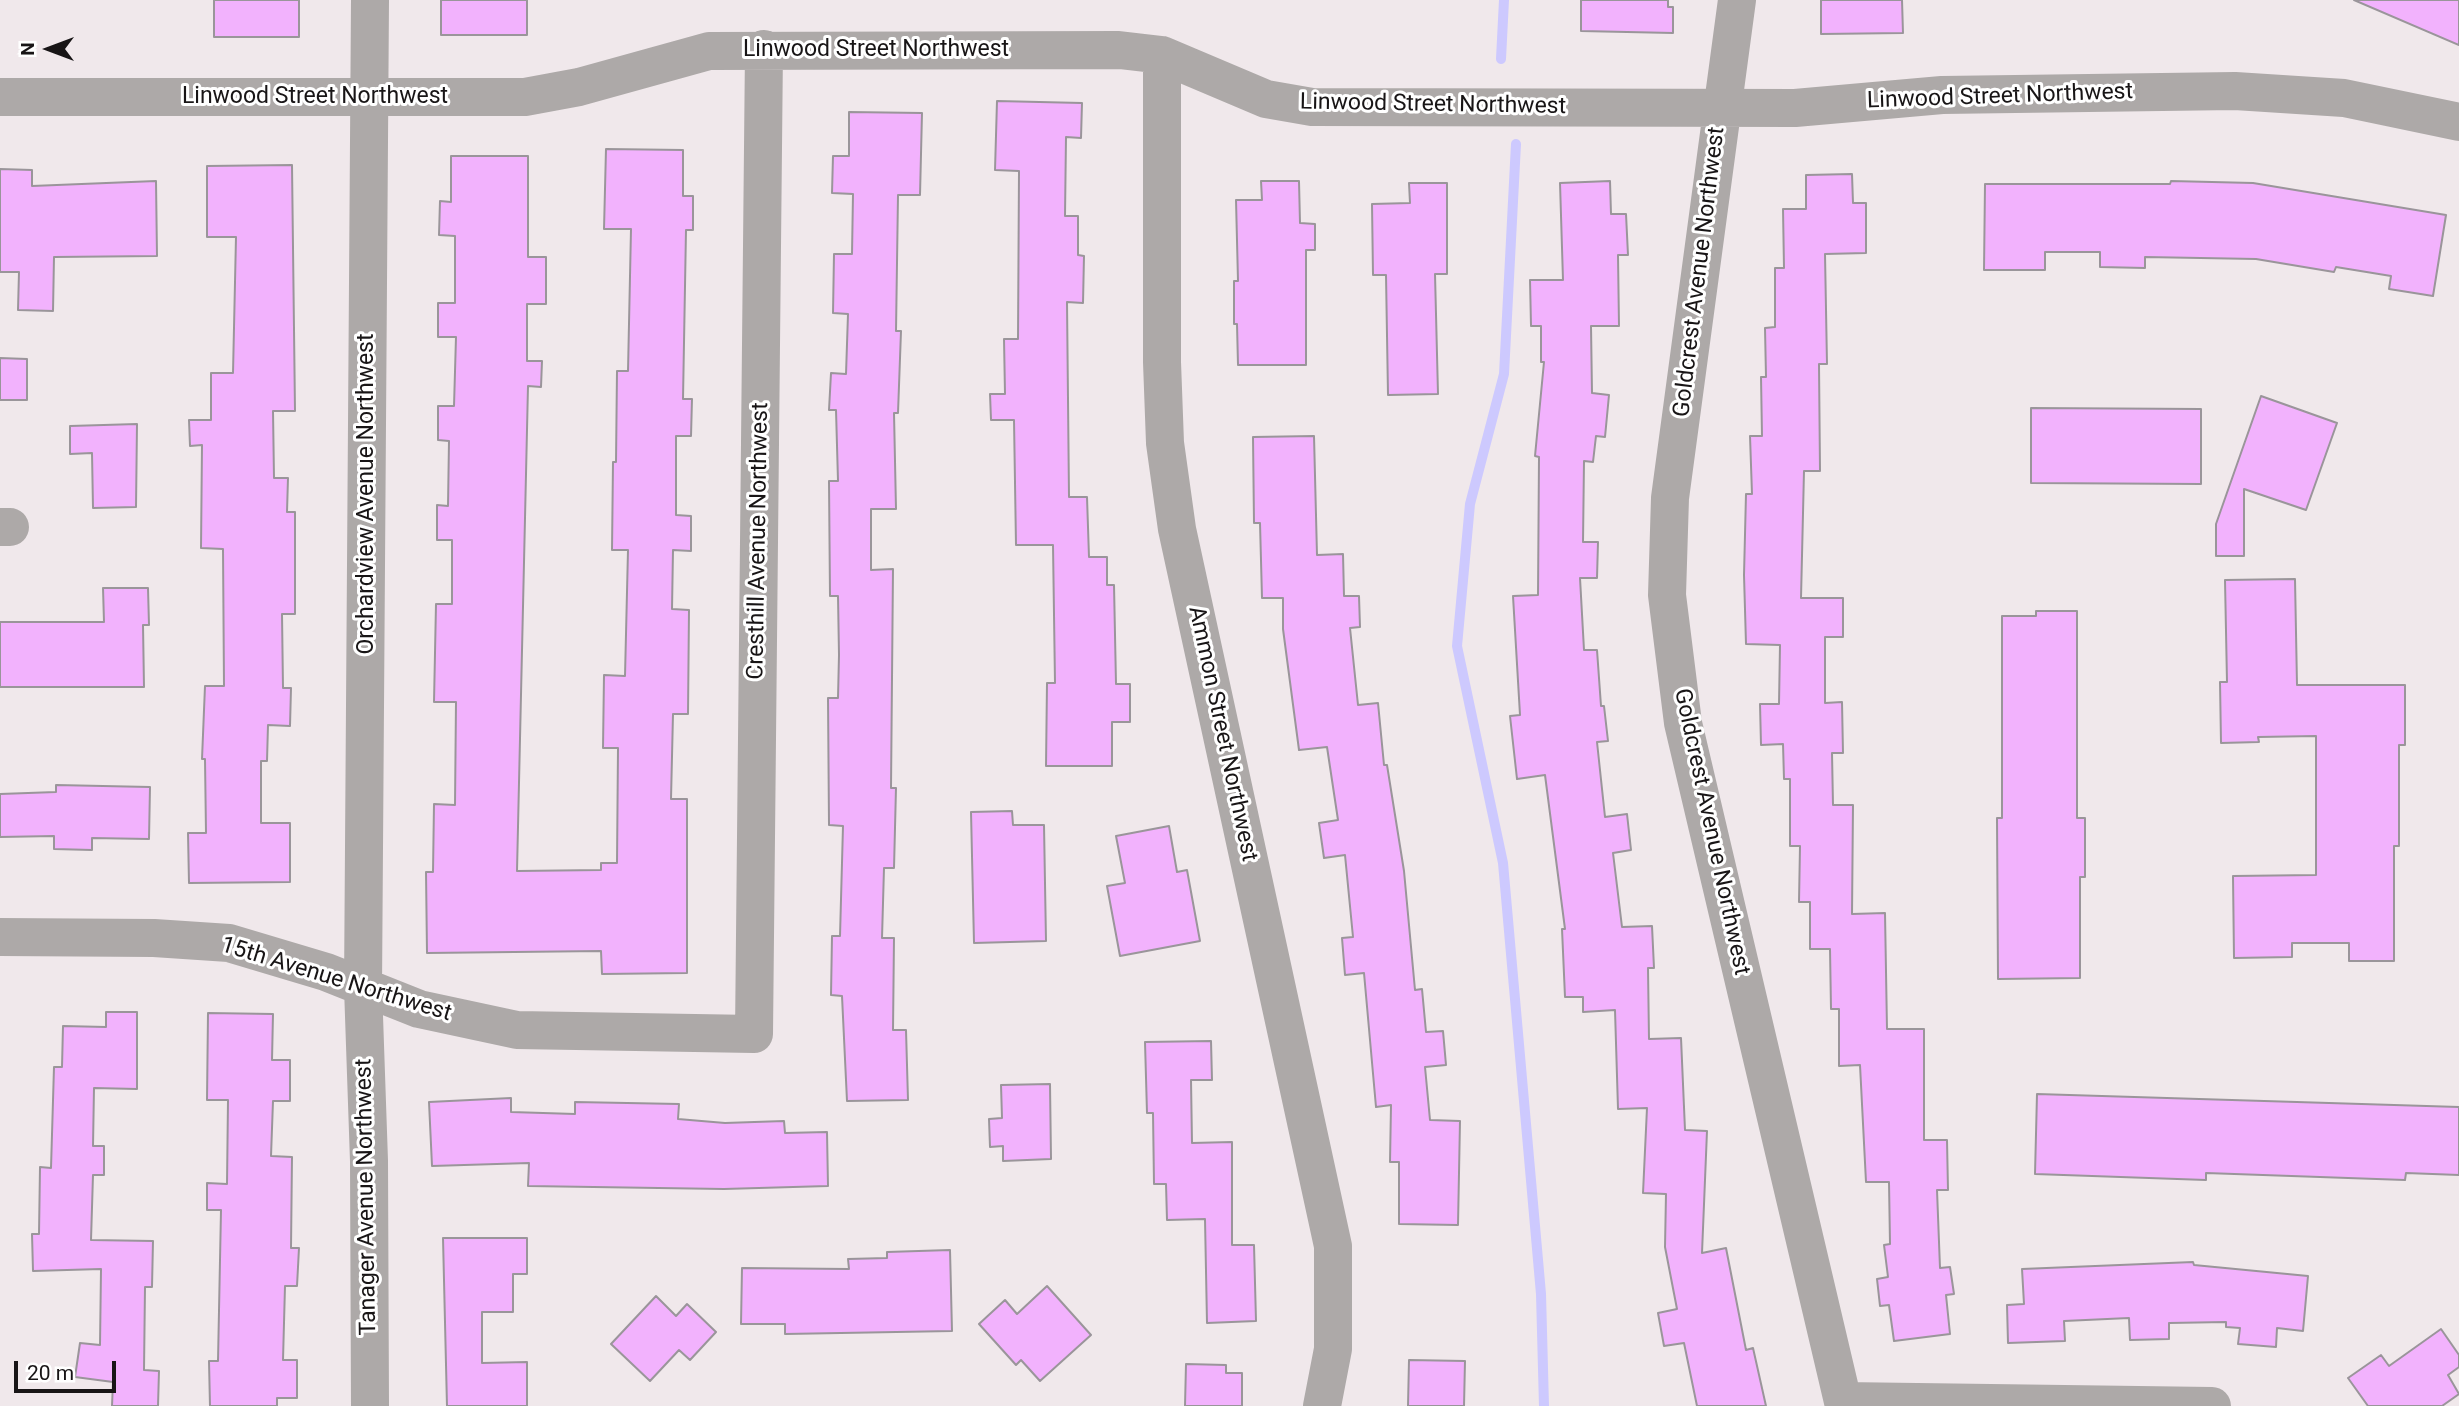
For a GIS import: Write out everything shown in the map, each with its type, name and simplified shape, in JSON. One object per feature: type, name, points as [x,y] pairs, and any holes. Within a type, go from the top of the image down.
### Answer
[{"type":"street","name":"Orchardview Avenue Northwest","points":[[363,987],[370,0]]},
{"type":"street","name":"Goldcrest Avenue Northwest","points":[[1737,0],[1671,498],[1667,595],[1683,723],[1843,1403]]},
{"type":"street","name":"Cresthill Avenue Northwest","points":[[754,1034],[764,49]]},
{"type":"street","name":"Linwood Street Northwest","points":[[0,97],[525,97],[579,87],[709,51],[1119,50],[1161,55],[1266,99],[1312,107],[1795,108],[1942,95],[2235,91],[2344,98],[2459,121]]},
{"type":"street","name":"Ammon Street Northwest","points":[[1161,55],[1165,443],[1177,529],[1333,1246],[1333,1349],[1322,1406]]},
{"type":"street","name":"15th Avenue Northwest","points":[[0,937],[154,937],[229,943],[326,972],[419,1009],[517,1030],[754,1034]]},
{"type":"street","name":"Tanager Avenue Northwest","points":[[363,987],[369,1161],[370,1406]]},
{"type":"street","points":[[1843,1403],[2212,1406]]},
{"type":"building","points":[[214,0],[299,0],[299,37],[214,37]]},
{"type":"building","points":[[441,0],[527,0],[527,35],[441,35]]},
{"type":"building","points":[[1581,0],[1668,0],[1668,7],[1673,7],[1673,33],[1581,31]]},
{"type":"building","points":[[1821,0],[1902,0],[1903,33],[1821,34]]},
{"type":"building","points":[[2354,0],[2459,0],[2459,45]]},
{"type":"building","points":[[997,101],[1082,103],[1081,138],[1066,137],[1065,216],[1078,216],[1078,255],[1084,256],[1083,303],[1067,302],[1069,497],[1087,497],[1089,557],[1107,557],[1107,585],[1114,585],[1116,684],[1130,684],[1130,722],[1112,722],[1112,766],[1046,766],[1047,683],[1055,683],[1053,545],[1016,545],[1014,420],[991,420],[990,394],[1005,394],[1004,339],[1018,339],[1019,171],[995,170]]},
{"type":"building","points":[[849,112],[922,113],[920,195],[898,195],[896,331],[901,331],[898,413],[894,413],[896,509],[871,509],[871,570],[893,569],[891,788],[896,788],[894,868],[884,868],[882,938],[894,938],[893,1030],[906,1030],[908,1100],[847,1101],[842,996],[831,995],[832,936],[840,936],[843,826],[829,825],[828,698],[838,698],[839,655],[838,596],[830,596],[829,481],[838,481],[836,410],[829,410],[831,373],[846,374],[848,314],[833,313],[834,254],[852,254],[853,194],[832,193],[833,156],[849,156]]},
{"type":"building","points":[[606,149],[683,150],[683,196],[693,196],[693,230],[686,230],[683,399],[692,399],[691,436],[676,436],[676,515],[691,516],[691,551],[673,550],[672,609],[689,610],[688,714],[673,714],[671,799],[687,799],[687,973],[602,974],[601,951],[427,953],[426,872],[433,872],[434,804],[455,805],[456,702],[434,702],[436,604],[452,604],[452,540],[437,540],[437,505],[448,506],[449,441],[438,440],[438,406],[454,406],[456,337],[438,337],[438,303],[455,303],[455,236],[439,235],[440,201],[451,202],[451,156],[528,156],[528,257],[546,257],[546,304],[527,304],[527,361],[542,361],[541,387],[528,386],[517,871],[601,870],[601,863],[617,863],[618,748],[603,748],[604,675],[625,676],[628,550],[612,550],[613,462],[616,462],[617,371],[628,371],[631,229],[604,229]]},
{"type":"building","points":[[292,165],[295,411],[273,411],[274,478],[288,478],[287,512],[295,512],[295,614],[282,614],[283,688],[291,688],[290,726],[268,725],[267,761],[261,761],[261,823],[290,823],[290,882],[189,883],[188,833],[206,833],[205,759],[202,759],[205,686],[224,686],[223,549],[201,548],[202,445],[190,446],[189,420],[211,420],[211,373],[233,373],[236,237],[207,237],[207,166]]},
{"type":"building","points":[[0,169],[32,170],[32,186],[156,181],[157,256],[54,257],[53,311],[18,310],[19,272],[0,272]]},
{"type":"building","points":[[1852,174],[1853,203],[1866,203],[1866,253],[1825,254],[1827,364],[1819,364],[1820,471],[1804,471],[1801,598],[1843,598],[1843,637],[1825,637],[1825,703],[1842,702],[1843,753],[1832,753],[1833,805],[1853,805],[1852,914],[1885,913],[1887,1029],[1924,1029],[1924,1140],[1947,1140],[1948,1190],[1937,1190],[1940,1268],[1950,1267],[1954,1294],[1946,1295],[1950,1334],[1894,1341],[1889,1305],[1880,1306],[1877,1279],[1888,1277],[1884,1245],[1890,1244],[1889,1182],[1866,1182],[1860,1065],[1839,1066],[1839,1009],[1831,1009],[1830,949],[1810,949],[1810,902],[1799,902],[1800,846],[1790,846],[1790,779],[1784,779],[1783,744],[1761,745],[1760,704],[1779,704],[1780,645],[1746,644],[1744,575],[1746,494],[1752,494],[1750,436],[1762,436],[1761,377],[1766,377],[1765,328],[1775,327],[1775,268],[1784,268],[1783,209],[1806,209],[1806,175]]},
{"type":"building","points":[[1261,181],[1299,181],[1300,223],[1315,224],[1315,250],[1306,250],[1306,365],[1238,365],[1237,324],[1234,324],[1234,281],[1238,281],[1236,200],[1262,200]]},
{"type":"building","points":[[1610,181],[1611,214],[1626,214],[1628,255],[1618,255],[1619,326],[1591,326],[1592,393],[1609,395],[1605,437],[1596,436],[1593,462],[1584,461],[1583,542],[1598,542],[1597,578],[1580,578],[1584,650],[1597,650],[1601,706],[1604,706],[1608,741],[1597,742],[1605,817],[1627,814],[1631,850],[1613,853],[1622,927],[1652,926],[1654,968],[1648,968],[1649,1039],[1681,1038],[1685,1130],[1707,1131],[1702,1253],[1726,1248],[1746,1350],[1753,1348],[1766,1406],[1697,1406],[1684,1343],[1664,1346],[1658,1313],[1677,1309],[1665,1247],[1666,1194],[1643,1193],[1647,1108],[1618,1109],[1615,1010],[1583,1012],[1583,997],[1565,997],[1562,929],[1565,929],[1545,775],[1517,779],[1510,716],[1520,715],[1513,596],[1538,595],[1539,457],[1535,456],[1544,362],[1541,362],[1541,326],[1531,326],[1530,280],[1563,280],[1560,183]]},
{"type":"building","points":[[2171,181],[2253,183],[2446,215],[2433,296],[2389,289],[2391,276],[2336,267],[2334,272],[2256,259],[2145,257],[2145,268],[2100,267],[2100,252],[2045,252],[2045,270],[1984,270],[1985,184],[2170,184]]},
{"type":"building","points":[[1409,183],[1447,183],[1447,274],[1435,274],[1438,394],[1388,395],[1386,275],[1373,275],[1372,204],[1410,203]]},
{"type":"building","points":[[0,358],[27,359],[27,400],[0,400]]},
{"type":"building","points":[[2261,396],[2337,423],[2306,510],[2244,489],[2244,556],[2216,556],[2216,524]]},
{"type":"building","points":[[2031,408],[2201,409],[2201,484],[2031,483]]},
{"type":"building","points":[[137,424],[136,507],[93,508],[92,453],[70,454],[70,426]]},
{"type":"building","points":[[1314,436],[1317,555],[1343,554],[1344,596],[1359,596],[1360,627],[1350,628],[1358,705],[1378,703],[1384,765],[1387,765],[1404,871],[1415,990],[1422,989],[1426,1032],[1443,1031],[1446,1065],[1425,1067],[1430,1120],[1460,1121],[1458,1225],[1399,1224],[1399,1162],[1390,1162],[1391,1105],[1376,1107],[1364,973],[1345,975],[1342,938],[1353,937],[1345,855],[1324,858],[1319,823],[1338,820],[1327,747],[1299,750],[1283,629],[1283,598],[1262,598],[1260,523],[1254,523],[1253,437]]},
{"type":"building","points":[[2295,579],[2297,685],[2405,685],[2405,745],[2399,745],[2399,846],[2394,846],[2394,961],[2349,961],[2349,943],[2292,943],[2292,957],[2234,958],[2233,876],[2316,875],[2316,736],[2258,737],[2259,742],[2221,743],[2220,682],[2227,682],[2225,580]]},
{"type":"building","points":[[103,588],[148,588],[149,625],[143,625],[144,687],[0,687],[0,622],[104,622]]},
{"type":"building","points":[[2036,611],[2077,611],[2077,818],[2085,818],[2085,877],[2080,877],[2080,978],[1998,979],[1997,818],[2002,818],[2002,616],[2036,616]]},
{"type":"building","points":[[56,785],[150,787],[149,839],[92,838],[92,850],[54,849],[54,836],[0,837],[0,794],[56,792]]},
{"type":"building","points":[[1012,811],[1013,825],[1044,825],[1046,941],[974,943],[971,812]]},
{"type":"building","points":[[1169,826],[1177,872],[1187,870],[1200,941],[1120,956],[1107,886],[1125,883],[1116,836]]},
{"type":"building","points":[[106,1012],[137,1012],[137,1089],[94,1088],[93,1146],[104,1146],[104,1175],[93,1175],[91,1240],[153,1241],[152,1287],[145,1287],[144,1370],[159,1371],[158,1406],[112,1406],[113,1382],[75,1377],[80,1343],[100,1345],[101,1269],[33,1271],[32,1234],[39,1234],[40,1167],[51,1168],[54,1067],[62,1067],[63,1026],[106,1027]]},
{"type":"building","points":[[208,1013],[273,1014],[272,1060],[290,1060],[290,1101],[273,1101],[271,1156],[292,1157],[291,1248],[299,1248],[297,1286],[285,1286],[283,1360],[297,1360],[297,1398],[277,1398],[277,1406],[210,1406],[209,1361],[218,1361],[221,1210],[207,1210],[207,1183],[227,1184],[228,1100],[207,1100]]},
{"type":"building","points":[[1211,1041],[1212,1080],[1191,1080],[1192,1143],[1232,1142],[1232,1245],[1254,1245],[1256,1321],[1207,1323],[1205,1219],[1167,1220],[1166,1184],[1154,1184],[1153,1113],[1147,1113],[1145,1042]]},
{"type":"building","points":[[1050,1084],[1051,1159],[1003,1161],[1003,1146],[990,1147],[989,1119],[1002,1118],[1001,1085]]},
{"type":"building","points":[[2037,1094],[2459,1107],[2459,1175],[2406,1173],[2405,1180],[2206,1173],[2206,1180],[2035,1174]]},
{"type":"building","points":[[511,1098],[511,1112],[575,1114],[575,1102],[679,1104],[678,1119],[725,1123],[784,1121],[785,1133],[827,1132],[828,1186],[724,1189],[528,1186],[529,1163],[432,1166],[429,1102]]},
{"type":"building","points":[[443,1238],[527,1238],[527,1274],[513,1274],[513,1312],[482,1312],[482,1363],[527,1362],[527,1406],[447,1406]]},
{"type":"building","points":[[950,1250],[952,1331],[785,1334],[785,1324],[741,1324],[742,1268],[849,1269],[848,1259],[887,1258],[887,1252]]},
{"type":"building","points":[[2193,1262],[2194,1265],[2308,1276],[2303,1331],[2277,1328],[2276,1347],[2238,1344],[2240,1328],[2226,1327],[2226,1322],[2169,1323],[2169,1339],[2130,1340],[2129,1318],[2064,1321],[2065,1341],[2008,1343],[2007,1305],[2024,1304],[2022,1269]]},
{"type":"building","points":[[1047,1286],[1091,1335],[1040,1381],[1021,1360],[1016,1365],[979,1324],[1005,1300],[1017,1314]]},
{"type":"building","points":[[656,1296],[676,1316],[687,1304],[716,1332],[690,1360],[679,1350],[650,1381],[611,1344]]},
{"type":"building","points":[[2441,1329],[2459,1355],[2459,1367],[2448,1375],[2459,1394],[2442,1406],[2368,1406],[2348,1378],[2381,1355],[2389,1366]]},
{"type":"building","points":[[1409,1360],[1465,1361],[1464,1406],[1408,1406]]},
{"type":"building","points":[[1186,1364],[1226,1365],[1226,1373],[1242,1373],[1242,1406],[1185,1406]]},
{"type":"waterway","points":[[1501,59],[1504,0]]},
{"type":"waterway","points":[[1516,144],[1504,374],[1470,504],[1457,646],[1503,863],[1541,1294],[1544,1406]]}]
